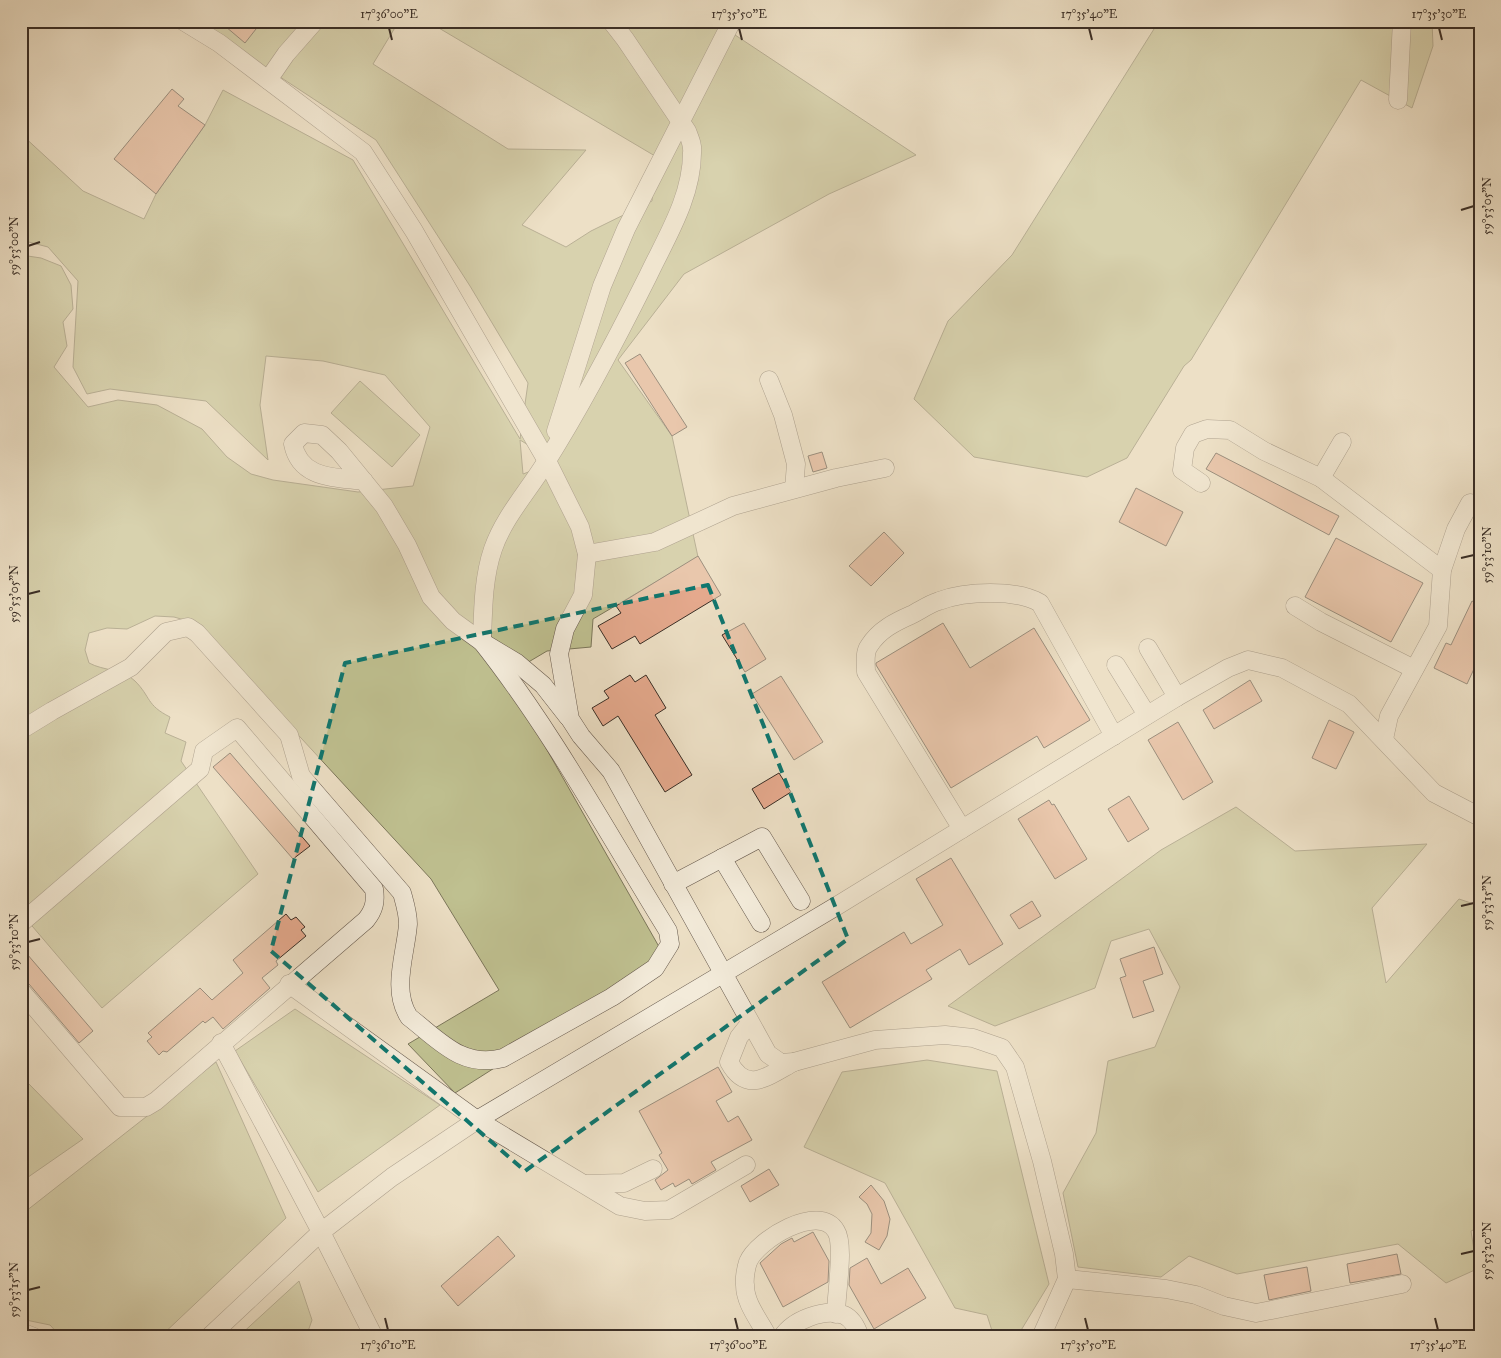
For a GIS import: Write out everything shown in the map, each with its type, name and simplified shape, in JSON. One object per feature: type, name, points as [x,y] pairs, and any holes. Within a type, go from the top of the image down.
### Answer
[{"type":"lane","points":[[183,21],[219,43],[363,152],[414,231],[547,461],[580,527],[587,554],[583,595],[565,629],[559,654],[570,719]]},
{"type":"lane","points":[[268,80],[286,54],[315,21]]},
{"type":"lane","points":[[21,730],[131,667],[166,632],[188,627],[198,634],[289,734],[302,776],[402,893],[408,925],[400,988],[404,1010],[409,1017],[461,1056],[475,1061],[489,1061],[523,1048],[612,997],[655,968],[670,944],[668,931],[538,720],[511,679],[482,642],[486,577],[493,548],[505,522],[547,461],[609,354],[679,212],[691,168],[692,143],[625,38],[611,21]]},
{"type":"lane","points":[[547,461],[602,286],[626,229],[732,21]]},
{"type":"lane","points":[[1398,100],[1402,21]]},
{"type":"lane","points":[[769,380],[783,416],[796,464],[794,489]]},
{"type":"lane","points":[[1201,483],[1182,470],[1185,448],[1193,434],[1208,429],[1230,430],[1264,451],[1321,478],[1442,570]]},
{"type":"lane","points":[[1321,478],[1342,442]]},
{"type":"lane","points":[[587,554],[655,542],[733,506],[794,489],[885,468]]},
{"type":"lane","points":[[364,481],[384,506],[398,530],[431,597],[454,621],[482,642],[517,663],[543,685],[581,736],[611,771],[768,1054],[781,1062],[794,1062]]},
{"type":"lane","points":[[1384,739],[1389,716],[1438,626],[1442,570],[1456,529],[1470,503]]},
{"type":"lane","points":[[962,829],[866,672],[868,647],[878,634],[891,624],[939,600],[958,596],[1008,593],[1028,596],[1040,603],[1114,736]]},
{"type":"lane","points":[[1295,606],[1321,622],[1414,669]]},
{"type":"lane","points":[[1148,648],[1177,696]]},
{"type":"lane","points":[[209,1337],[321,1232],[392,1177],[477,1120],[962,829],[1177,696],[1235,665],[1248,660],[1268,663],[1282,668],[1349,704],[1434,793],[1480,818]]},
{"type":"lane","points":[[1116,665],[1147,715]]},
{"type":"lane","points":[[21,922],[200,769],[204,751],[237,728],[374,889],[375,900],[372,912],[366,920],[289,984],[156,1101],[146,1107],[120,1107],[21,991]]},
{"type":"lane","points":[[673,884],[762,837],[801,901]]},
{"type":"lane","points":[[722,858],[761,923]]},
{"type":"lane","points":[[289,984],[477,1120],[620,1206],[644,1211],[669,1210],[746,1165]]},
{"type":"lane","points":[[750,1023],[739,1037],[729,1062],[736,1074],[747,1081],[768,1076],[794,1062],[875,1040],[945,1035],[964,1037],[1002,1048],[1015,1067],[1040,1152],[1064,1254],[1067,1279],[1041,1337]]},
{"type":"lane","points":[[739,1037],[750,1036],[760,1040]]},
{"type":"lane","points":[[221,1043],[374,1337]]},
{"type":"lane","points":[[768,1076],[774,1058]]},
{"type":"lane","points":[[585,1184],[624,1183],[653,1168]]},
{"type":"lane","points":[[768,1337],[750,1305],[744,1285],[748,1262],[761,1246],[791,1226],[804,1221],[830,1223],[837,1231],[841,1252],[836,1282],[836,1314]]},
{"type":"lane","points":[[1067,1279],[1166,1289],[1196,1295],[1224,1306],[1256,1313],[1402,1284]]},
{"type":"lane","points":[[782,1337],[802,1320],[828,1313],[845,1315],[855,1324],[860,1337]]},
{"type":"lane","points":[[21,1332],[34,1337]]},
{"type":"highlighted area","points":[[708,585],[848,939],[525,1171],[271,951],[345,663]]},
{"type":"green space","points":[[195,21],[399,21],[373,64],[508,149],[586,150],[522,225],[566,247],[591,231],[652,201],[655,156],[427,21],[714,21],[916,155],[829,194],[684,274],[618,360],[672,436],[698,557],[593,619],[591,647],[547,651],[505,676],[666,959],[455,1093],[408,1044],[499,990],[431,879],[195,623],[174,617],[155,616],[127,629],[107,628],[89,633],[85,650],[89,663],[130,677],[157,709],[170,717],[165,733],[186,742],[181,761],[258,874],[102,1008],[21,913],[21,255],[41,258],[61,266],[71,285],[73,309],[63,322],[67,346],[54,367],[88,407],[118,400],[157,405],[202,429],[227,457],[251,474],[273,480],[358,492],[413,486],[430,427],[385,375],[323,361],[266,356],[260,405],[268,460],[206,401],[110,389],[87,394],[73,367],[78,281],[48,247],[21,240],[21,134],[83,191],[144,219],[156,194],[205,125],[223,90],[353,160],[520,439],[528,383],[470,286],[376,140]],"holes":[[[520,440],[556,462],[523,474]]]},
{"type":"green space","points":[[1159,21],[1432,21],[1433,46],[1412,108],[1361,80],[1191,360],[1184,366],[1127,458],[1087,477],[974,457],[914,399],[948,321],[1012,255]]},
{"type":"green space","points":[[360,381],[420,435],[392,467],[331,413]]},
{"type":"green space","points":[[1236,807],[1295,851],[1427,844],[1372,908],[1386,983],[1459,899],[1480,906],[1480,1227],[1471,1231],[1477,1269],[1446,1283],[1398,1244],[1237,1274],[1189,1256],[1161,1277],[1078,1267],[1063,1193],[1096,1133],[1108,1061],[1155,1047],[1180,987],[1149,929],[1111,941],[1095,988],[995,1026],[948,1006],[1161,850]]},
{"type":"green space","points":[[295,1009],[440,1105],[318,1192],[235,1051]]},
{"type":"green space","points":[[927,1060],[997,1071],[1049,1284],[1017,1337],[994,1337],[987,1315],[955,1308],[885,1183],[804,1147],[842,1072]]},
{"type":"green space","points":[[216,1062],[286,1218],[160,1337],[61,1337],[50,1325],[21,1319],[21,1215]]},
{"type":"green space","points":[[28,1083],[83,1139],[21,1182],[21,1089]]},
{"type":"green space","points":[[299,1281],[312,1320],[306,1337],[238,1337]]},
{"type":"building","points":[[219,21],[247,21],[256,29],[245,43]]},
{"type":"building","points":[[172,89],[184,99],[178,106],[205,125],[156,194],[114,159]]},
{"type":"building","points":[[640,354],[687,427],[672,436],[625,363]]},
{"type":"building","points":[[822,452],[827,468],[813,472],[808,456]]},
{"type":"building","points":[[1216,453],[1339,516],[1329,535],[1206,469]]},
{"type":"building","points":[[1136,488],[1183,512],[1166,546],[1119,522]]},
{"type":"building","points":[[884,532],[904,553],[871,586],[849,566]]},
{"type":"building","points":[[1336,538],[1423,583],[1391,642],[1305,597]]},
{"type":"building","points":[[698,556],[721,595],[640,644],[635,636],[612,649],[598,626],[621,613],[616,606]]},
{"type":"building","points":[[1472,601],[1480,605],[1480,645],[1475,656],[1479,658],[1467,684],[1434,668],[1446,643],[1451,645]]},
{"type":"building","points":[[744,623],[766,659],[745,672],[722,635]]},
{"type":"building","points":[[943,623],[970,668],[1034,628],[1090,720],[1044,748],[1037,736],[951,788],[876,665],[876,663]]},
{"type":"building","points":[[630,675],[635,682],[646,675],[666,708],[655,715],[692,775],[665,792],[618,716],[603,726],[592,708],[609,698],[604,691]]},
{"type":"building","points":[[781,676],[823,742],[794,760],[752,694]]},
{"type":"building","points":[[1250,680],[1262,701],[1214,729],[1203,710]]},
{"type":"building","points":[[1329,720],[1354,732],[1336,769],[1312,758]]},
{"type":"building","points":[[1178,722],[1213,782],[1183,800],[1148,740]]},
{"type":"building","points":[[230,753],[310,846],[293,859],[213,767]]},
{"type":"building","points":[[779,773],[791,792],[764,809],[752,789]]},
{"type":"building","points":[[1129,796],[1149,829],[1128,842],[1108,809]]},
{"type":"building","points":[[1049,800],[1052,805],[1054,804],[1087,859],[1055,879],[1018,819]]},
{"type":"building","points":[[951,858],[1003,944],[969,965],[960,949],[926,970],[932,979],[850,1028],[822,982],[904,932],[911,944],[943,925],[916,879]]},
{"type":"building","points":[[1032,901],[1041,916],[1019,929],[1010,915]]},
{"type":"building","points":[[286,914],[291,920],[296,917],[305,927],[301,930],[306,936],[276,961],[278,965],[262,978],[270,988],[223,1029],[213,1017],[205,1023],[203,1021],[167,1052],[163,1051],[159,1055],[147,1041],[152,1037],[148,1033],[200,988],[212,1000],[243,973],[233,960]]},
{"type":"building","points":[[21,947],[93,1031],[79,1043],[29,984],[21,981]]},
{"type":"building","points":[[1154,947],[1163,974],[1143,981],[1154,1011],[1133,1018],[1120,978],[1126,976],[1120,959]]},
{"type":"building","points":[[718,1067],[732,1092],[716,1101],[728,1122],[738,1116],[752,1140],[711,1162],[716,1170],[692,1184],[689,1179],[675,1187],[673,1183],[661,1190],[655,1180],[668,1170],[659,1155],[662,1153],[639,1111]]},
{"type":"building","points":[[769,1169],[779,1185],[750,1202],[741,1186]]},
{"type":"building","points":[[871,1185],[884,1201],[890,1219],[887,1236],[879,1250],[865,1242],[871,1233],[872,1214],[867,1204],[859,1197]]},
{"type":"building","points":[[813,1232],[829,1261],[828,1282],[783,1307],[760,1263],[781,1244],[792,1238],[794,1242]]},
{"type":"building","points":[[498,1236],[515,1256],[458,1306],[441,1286]]},
{"type":"building","points":[[1397,1254],[1401,1274],[1350,1283],[1347,1264]]},
{"type":"building","points":[[867,1258],[881,1284],[908,1268],[926,1298],[874,1329],[849,1285],[850,1268]]},
{"type":"building","points":[[1307,1267],[1311,1291],[1269,1300],[1264,1275]]}]
